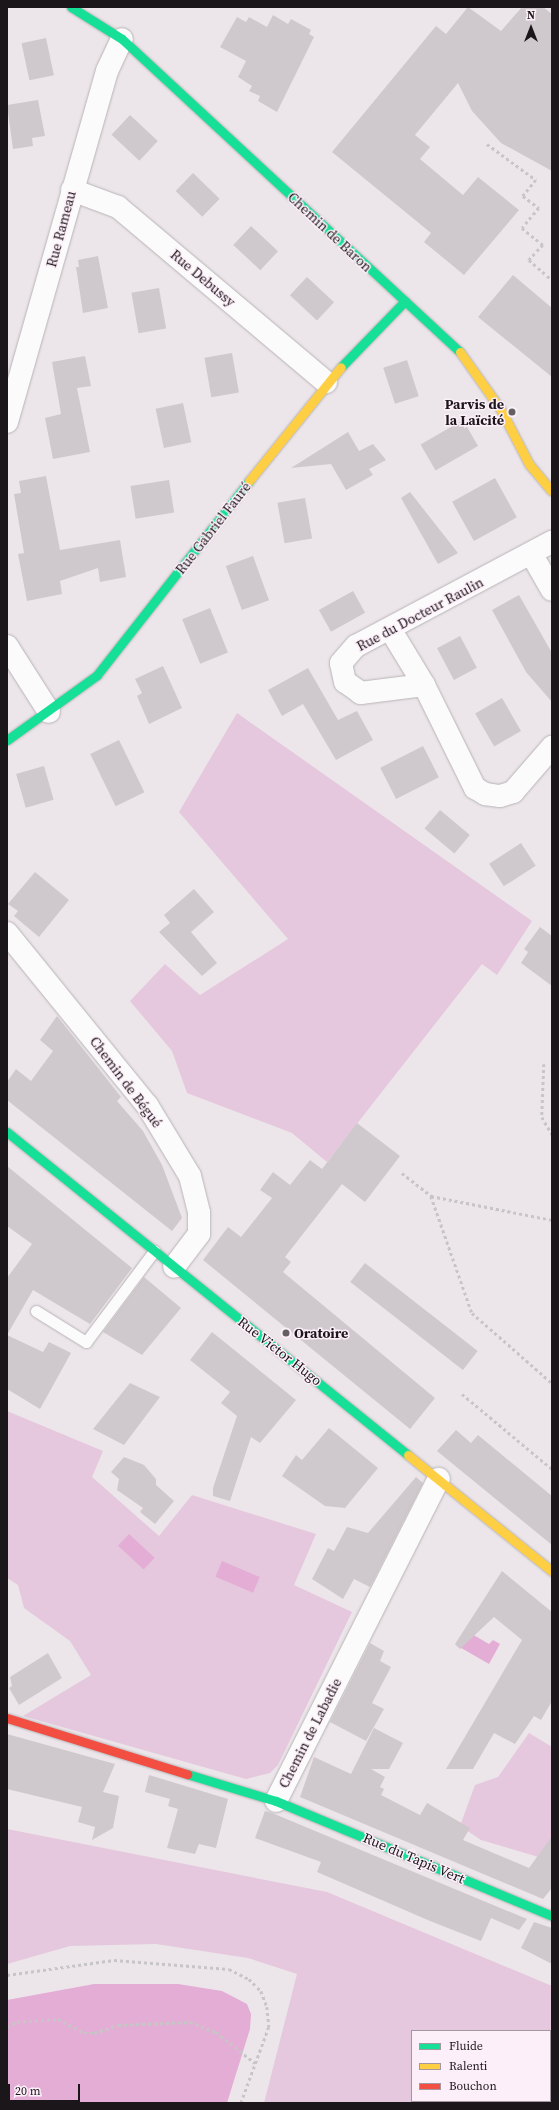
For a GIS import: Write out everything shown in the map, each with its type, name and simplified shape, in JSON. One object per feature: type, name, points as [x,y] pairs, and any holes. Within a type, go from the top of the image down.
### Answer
[{"type":"street","name":"Chemin de Baron","points":[[71,7],[122,39],[405,302],[453,344],[475,370],[501,410],[529,464],[552,491]]},
{"type":"street","name":"Rue Rameau","points":[[7,422],[107,71],[122,39]]},
{"type":"street","name":"Rue Debussy","points":[[72,190],[118,207],[326,382]]},
{"type":"street","name":"Rue Gabriel Fauré","points":[[7,740],[49,712],[97,675],[132,634],[326,382],[405,302]]},
{"type":"street","name":"Rue du Docteur Raulin","points":[[424,685],[361,693],[345,682],[341,674],[345,655],[390,629],[532,555],[552,542]]},
{"type":"street","points":[[532,555],[552,590]]},
{"type":"street","points":[[390,629],[424,685],[470,781],[485,794],[500,796],[514,792],[552,747]]},
{"type":"street","points":[[7,646],[49,712]]},
{"type":"street","name":"Chemin de Bégué","points":[[7,933],[146,1105],[190,1176],[199,1213],[198,1234],[174,1267]]},
{"type":"street","name":"Rue Victor Hugo","points":[[7,1132],[439,1479],[552,1572]]},
{"type":"street","name":"Chemin de Labadie","points":[[7,1718],[276,1801],[439,1479]]},
{"type":"street","name":"Rue du Tapis Vert","points":[[276,1801],[552,1916]]},
{"type":"lane","points":[[36,1311],[86,1342],[154,1251]]},
{"type":"path","points":[[487,144],[536,180],[523,196],[539,208],[522,228],[543,245],[529,260],[552,280]]},
{"type":"path","points":[[544,1064],[542,1116],[552,1134]]},
{"type":"path","points":[[402,1173],[431,1196],[552,1220]]},
{"type":"path","points":[[431,1196],[472,1313],[552,1383]]},
{"type":"path","points":[[462,1394],[552,1469]]},
{"type":"path","points":[[7,1975],[114,1960],[229,1969],[249,1979],[261,1991],[267,2007],[269,2027],[241,2103]]},
{"type":"path","points":[[7,2027],[17,2022],[58,2019],[84,2033],[94,2033],[118,2025],[190,2022],[216,2032],[255,2063]]},
{"type":"shaded area","points":[[237,713],[532,921],[497,975],[482,964],[327,1162],[292,1133],[187,1093],[172,1051],[130,1001],[165,964],[200,995],[288,939],[179,812]]},
{"type":"shaded area","points":[[7,1411],[103,1451],[92,1477],[159,1536],[192,1495],[316,1534],[294,1585],[352,1612],[278,1765],[270,1773],[246,1779],[23,1716],[91,1675],[70,1641],[24,1608],[18,1585],[7,1578]]},
{"type":"shaded area","points":[[129,1534],[155,1558],[144,1570],[118,1546]]},
{"type":"shaded area","points":[[222,1561],[260,1577],[253,1593],[215,1577]]},
{"type":"shaded area","points":[[465,1630],[489,1644],[493,1640],[500,1644],[489,1664],[456,1645]]},
{"type":"shaded area","points":[[529,1733],[552,1747],[552,1861],[481,1840],[460,1826],[475,1785],[498,1777]]},
{"type":"shaded area","points":[[7,1829],[327,1892],[552,1986],[552,2103],[264,2103],[297,1974],[248,1958],[156,1944],[70,1946],[7,1964]]},
{"type":"shaded area","points":[[94,1984],[178,1984],[222,1991],[247,2004],[251,2014],[250,2029],[227,2103],[7,2103],[7,2000]]},
{"type":"building","points":[[468,7],[501,31],[522,7],[543,7],[552,14],[552,171],[501,143],[472,111],[458,83],[415,135],[430,147],[420,159],[463,195],[478,177],[519,210],[464,275],[424,242],[431,233],[332,152],[436,26],[446,34]]},
{"type":"building","points":[[273,15],[288,24],[291,19],[311,30],[309,34],[314,37],[277,112],[258,101],[260,96],[249,91],[252,86],[238,77],[246,61],[220,47],[237,17],[246,22],[249,17],[267,27]]},
{"type":"building","points":[[46,38],[54,75],[29,80],[22,43]]},
{"type":"building","points":[[38,100],[45,136],[32,138],[33,146],[13,149],[7,105]]},
{"type":"building","points":[[130,115],[158,141],[139,161],[112,135]]},
{"type":"building","points":[[193,173],[220,199],[202,217],[176,191]]},
{"type":"building","points":[[251,226],[278,251],[260,270],[233,245]]},
{"type":"building","points":[[98,256],[108,308],[83,313],[76,267],[79,267],[78,260]]},
{"type":"building","points":[[513,275],[552,308],[552,377],[478,317]]},
{"type":"building","points":[[307,277],[334,302],[317,321],[290,295]]},
{"type":"building","points":[[159,288],[166,328],[139,333],[131,293]]},
{"type":"building","points":[[232,353],[239,392],[211,397],[204,358]]},
{"type":"building","points":[[85,356],[91,386],[77,388],[90,452],[53,459],[45,418],[61,414],[52,362]]},
{"type":"building","points":[[407,360],[419,396],[395,404],[383,368]]},
{"type":"building","points":[[183,403],[191,442],[164,448],[156,409]]},
{"type":"building","points":[[463,420],[478,446],[436,470],[421,444]]},
{"type":"building","points":[[348,432],[359,451],[373,444],[386,460],[369,469],[373,475],[346,490],[331,464],[291,468]]},
{"type":"building","points":[[46,476],[60,550],[120,540],[126,577],[100,582],[98,568],[60,581],[62,594],[27,601],[18,554],[24,553],[14,494],[21,493],[19,481]]},
{"type":"building","points":[[495,478],[517,517],[474,541],[452,502]]},
{"type":"building","points":[[169,480],[174,513],[136,519],[130,486]]},
{"type":"building","points":[[410,492],[458,553],[438,564],[401,498]]},
{"type":"building","points":[[305,498],[312,538],[285,543],[277,503]]},
{"type":"building","points":[[253,556],[269,600],[242,610],[226,566]]},
{"type":"building","points":[[353,591],[365,613],[331,632],[319,610]]},
{"type":"building","points":[[519,595],[552,653],[552,702],[526,672],[492,610]]},
{"type":"building","points":[[210,608],[228,653],[200,664],[182,619]]},
{"type":"building","points":[[460,636],[477,668],[454,680],[437,648]]},
{"type":"building","points":[[163,666],[182,708],[149,724],[137,696],[142,693],[135,679]]},
{"type":"building","points":[[308,668],[338,720],[357,711],[373,740],[336,760],[303,704],[282,716],[268,690]]},
{"type":"building","points":[[502,698],[521,731],[494,746],[475,714]]},
{"type":"building","points":[[119,740],[144,792],[116,806],[90,754]]},
{"type":"building","points":[[423,746],[439,777],[396,799],[380,768]]},
{"type":"building","points":[[44,766],[54,800],[26,808],[16,774]]},
{"type":"building","points":[[440,810],[470,835],[454,853],[425,828]]},
{"type":"building","points":[[521,843],[536,866],[504,886],[489,864]]},
{"type":"building","points":[[35,872],[69,900],[39,937],[14,916],[18,911],[8,904]]},
{"type":"building","points":[[194,889],[214,912],[191,932],[217,963],[202,976],[159,932],[170,923],[164,915]]},
{"type":"building","points":[[540,927],[552,936],[552,986],[521,963],[528,952],[524,949]]},
{"type":"building","points":[[57,1016],[121,1097],[117,1101],[143,1131],[162,1165],[182,1218],[172,1231],[7,1100],[7,1082],[16,1069],[31,1081],[53,1051],[40,1040]]},
{"type":"building","points":[[357,1123],[400,1156],[365,1202],[342,1184],[285,1257],[291,1262],[283,1272],[435,1398],[410,1429],[203,1260],[228,1227],[241,1237],[272,1198],[260,1190],[273,1172],[290,1185],[310,1160],[322,1169]]},
{"type":"building","points":[[7,1166],[132,1268],[90,1324],[33,1290],[7,1335],[7,1278],[32,1244],[7,1226]]},
{"type":"building","points":[[365,1263],[478,1351],[463,1370],[350,1282]]},
{"type":"building","points":[[144,1277],[181,1308],[142,1355],[103,1332]]},
{"type":"building","points":[[212,1332],[296,1400],[260,1443],[251,1437],[230,1501],[213,1496],[213,1488],[237,1416],[221,1403],[230,1392],[190,1360]]},
{"type":"building","points":[[7,1335],[43,1352],[49,1342],[71,1353],[40,1409],[7,1389]]},
{"type":"building","points":[[130,1383],[160,1397],[124,1445],[93,1429]]},
{"type":"building","points":[[329,1428],[378,1468],[345,1508],[325,1506],[282,1476],[296,1455],[302,1460]]},
{"type":"building","points":[[456,1430],[471,1443],[478,1435],[552,1496],[552,1545],[437,1451]]},
{"type":"building","points":[[124,1457],[144,1465],[156,1479],[156,1485],[174,1501],[155,1524],[140,1512],[143,1508],[117,1490],[119,1479],[111,1472]]},
{"type":"building","points":[[416,1477],[423,1483],[370,1587],[354,1579],[343,1599],[312,1579],[328,1548],[334,1551],[347,1527],[368,1533]]},
{"type":"building","points":[[502,1571],[552,1612],[552,1701],[541,1720],[534,1716],[515,1744],[494,1733],[473,1769],[446,1769],[522,1640],[494,1617],[460,1649],[455,1644]]},
{"type":"building","points":[[370,1643],[384,1651],[380,1661],[391,1667],[372,1703],[384,1709],[366,1741],[330,1722]]},
{"type":"building","points":[[48,1653],[62,1678],[19,1705],[9,1688],[12,1686],[10,1677]]},
{"type":"building","points":[[374,1728],[403,1743],[389,1769],[371,1769],[385,1777],[380,1787],[384,1789],[381,1795],[420,1815],[427,1803],[470,1828],[463,1840],[529,1868],[552,1836],[552,1888],[543,1899],[300,1797],[314,1757],[351,1774]]},
{"type":"building","points":[[7,1734],[115,1764],[103,1792],[119,1796],[113,1828],[92,1840],[95,1827],[78,1822],[82,1807],[7,1789]]},
{"type":"building","points":[[149,1775],[228,1799],[216,1848],[199,1844],[195,1854],[167,1848],[178,1809],[168,1806],[170,1799],[145,1792]]},
{"type":"building","points":[[265,1811],[527,1919],[519,1930],[491,1918],[481,1941],[430,1921],[317,1872],[321,1862],[255,1838]]},
{"type":"building","points":[[534,1922],[552,1928],[552,1964],[521,1948]]},
{"type":"traffic: fast","points":[[71,7],[122,39],[460,352]]},
{"type":"traffic: fast","points":[[341,367],[405,301]]},
{"type":"traffic: fast","points":[[7,740],[97,675],[249,481]]},
{"type":"traffic: fast","points":[[7,1132],[408,1455]]},
{"type":"traffic: fast","points":[[187,1774],[276,1801],[552,1916]]},
{"type":"traffic: slow","points":[[460,352],[501,410],[529,464],[552,491]]},
{"type":"traffic: slow","points":[[249,481],[341,367]]},
{"type":"traffic: slow","points":[[408,1455],[552,1571]]},
{"type":"traffic: jam","points":[[7,1718],[187,1774]]},
{"type":"place","name":"Parvis de la Laïcité","points":[[512,412]]},
{"type":"place","name":"Oratoire","points":[[286,1333]]}]
